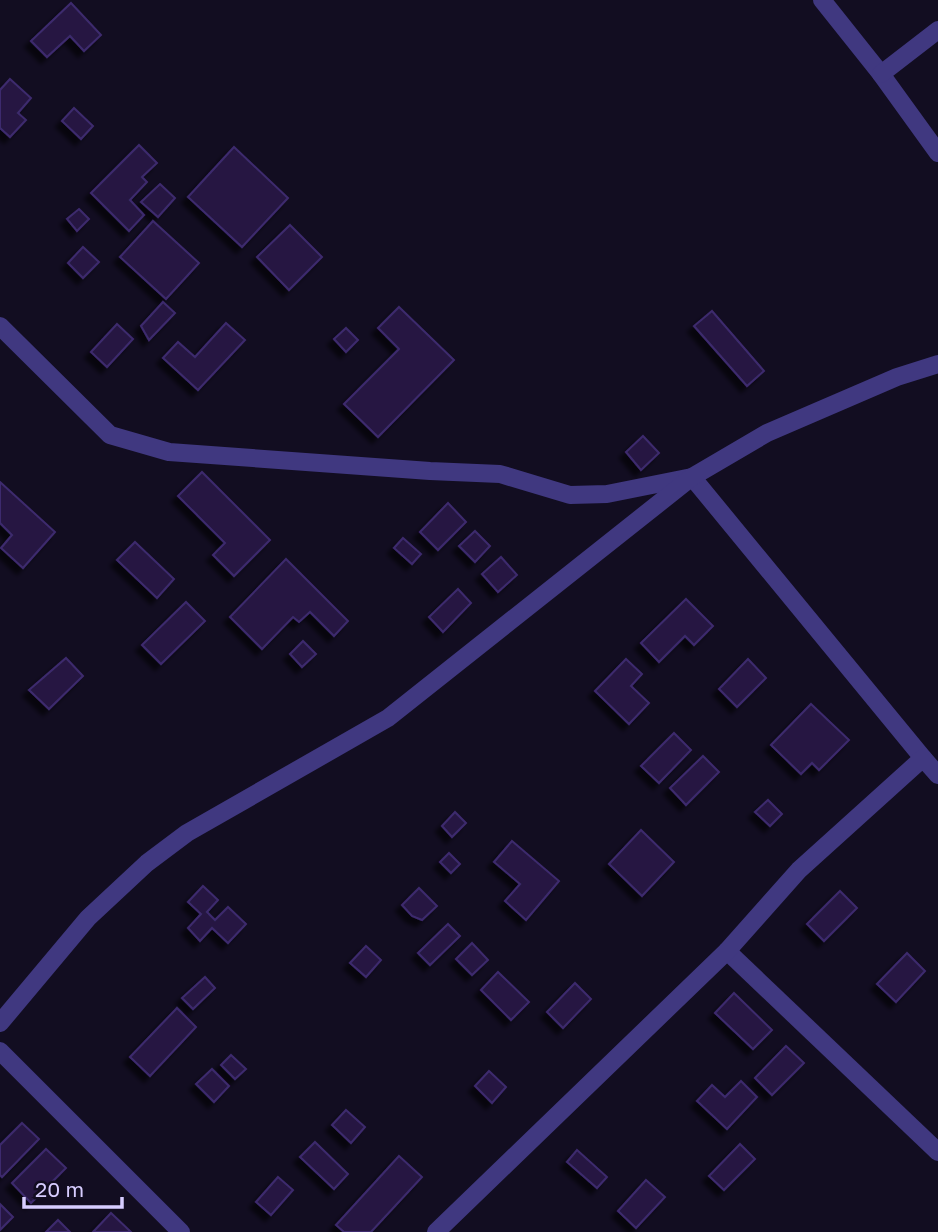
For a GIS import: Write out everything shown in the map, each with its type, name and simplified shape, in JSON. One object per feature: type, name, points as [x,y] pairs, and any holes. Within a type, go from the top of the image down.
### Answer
[{"type":"street","points":[[822,0],[881,74],[938,153]]},
{"type":"street","points":[[881,74],[938,30]]},
{"type":"street","points":[[0,326],[110,435],[169,452],[499,474],[570,495],[607,494],[692,477]]},
{"type":"street","points":[[0,1023],[88,918],[147,863],[187,834],[388,718],[692,477],[767,433],[897,377],[938,364]]},
{"type":"street","points":[[692,477],[938,775]]},
{"type":"street","points":[[436,1232],[727,951],[800,870],[923,758]]},
{"type":"street","points":[[727,951],[938,1152]]},
{"type":"street","points":[[0,1051],[181,1232]]},
{"type":"building","points":[[71,3],[101,35],[84,51],[70,36],[47,57],[31,41]]},
{"type":"building","points":[[10,79],[31,98],[18,113],[26,120],[10,137],[0,128],[0,90]]},
{"type":"building","points":[[74,108],[93,126],[81,139],[62,121]]},
{"type":"building","points":[[139,145],[157,163],[142,177],[147,182],[130,200],[144,215],[129,231],[91,193]]},
{"type":"building","points":[[234,147],[288,198],[242,247],[188,197]]},
{"type":"building","points":[[160,184],[175,198],[158,217],[141,202]]},
{"type":"building","points":[[79,209],[89,219],[77,231],[67,219]]},
{"type":"building","points":[[153,221],[199,263],[166,299],[120,257]]},
{"type":"building","points":[[290,225],[322,257],[289,290],[257,257]]},
{"type":"building","points":[[83,247],[99,262],[83,278],[68,263]]},
{"type":"building","points":[[163,302],[175,313],[149,340],[141,326]]},
{"type":"building","points":[[399,307],[454,360],[378,437],[344,404],[399,349],[378,328]]},
{"type":"building","points":[[712,311],[764,371],[747,386],[694,326]]},
{"type":"building","points":[[226,323],[245,340],[198,390],[163,358],[178,342],[195,357]]},
{"type":"building","points":[[117,324],[133,339],[107,367],[91,352]]},
{"type":"building","points":[[346,328],[358,340],[346,352],[334,339]]},
{"type":"building","points":[[643,436],[659,453],[641,470],[626,452]]},
{"type":"building","points":[[202,472],[270,540],[234,576],[213,555],[225,543],[178,496]]},
{"type":"building","points":[[0,482],[55,532],[23,568],[1,548],[12,535],[0,523]]},
{"type":"building","points":[[448,503],[466,522],[438,550],[420,532]]},
{"type":"building","points":[[475,531],[490,546],[475,562],[459,546]]},
{"type":"building","points":[[403,538],[421,554],[412,564],[394,548]]},
{"type":"building","points":[[135,542],[174,579],[157,598],[117,560]]},
{"type":"building","points":[[501,557],[517,575],[498,592],[482,574]]},
{"type":"building","points":[[286,559],[348,621],[334,636],[310,612],[299,622],[293,617],[262,649],[230,617]]},
{"type":"building","points":[[458,589],[471,603],[443,632],[429,617]]},
{"type":"building","points":[[686,599],[713,626],[694,645],[685,636],[659,662],[641,643]]},
{"type":"building","points":[[186,602],[205,621],[161,664],[142,645]]},
{"type":"building","points":[[303,641],[316,654],[302,667],[290,654]]},
{"type":"building","points":[[66,658],[83,676],[49,709],[29,690]]},
{"type":"building","points":[[626,659],[642,674],[631,686],[649,703],[629,724],[595,691]]},
{"type":"building","points":[[748,659],[766,678],[737,707],[719,689]]},
{"type":"building","points":[[811,704],[849,740],[819,770],[812,763],[801,774],[771,745]]},
{"type":"building","points":[[674,733],[691,750],[659,783],[641,766]]},
{"type":"building","points":[[703,756],[719,772],[686,805],[670,788]]},
{"type":"building","points":[[768,800],[782,814],[770,826],[755,812]]},
{"type":"building","points":[[455,812],[466,823],[452,837],[442,826]]},
{"type":"building","points":[[641,830],[674,862],[642,896],[609,864]]},
{"type":"building","points":[[512,841],[559,881],[526,920],[505,901],[520,884],[494,862]]},
{"type":"building","points":[[449,853],[460,864],[451,873],[440,862]]},
{"type":"building","points":[[203,886],[218,900],[207,912],[215,920],[228,907],[246,924],[228,943],[212,928],[200,941],[188,928],[201,914],[188,902]]},
{"type":"building","points":[[419,888],[437,906],[422,920],[412,916],[402,905]]},
{"type":"building","points":[[840,891],[857,908],[824,941],[807,924]]},
{"type":"building","points":[[448,924],[460,936],[430,965],[418,953]]},
{"type":"building","points":[[472,943],[488,960],[472,975],[456,959]]},
{"type":"building","points":[[366,946],[381,960],[366,977],[350,963]]},
{"type":"building","points":[[907,953],[925,971],[896,1002],[877,984]]},
{"type":"building","points":[[498,972],[529,1002],[511,1020],[481,990]]},
{"type":"building","points":[[205,977],[215,988],[193,1009],[182,998]]},
{"type":"building","points":[[575,983],[591,999],[563,1028],[547,1012]]},
{"type":"building","points":[[734,993],[772,1030],[753,1049],[715,1013]]},
{"type":"building","points":[[177,1008],[196,1027],[150,1076],[130,1057]]},
{"type":"building","points":[[786,1046],[804,1063],[772,1095],[755,1078]]},
{"type":"building","points":[[231,1055],[246,1069],[235,1079],[221,1065]]},
{"type":"building","points":[[212,1069],[229,1086],[214,1102],[196,1084]]},
{"type":"building","points":[[489,1071],[506,1087],[492,1103],[475,1086]]},
{"type":"building","points":[[741,1081],[757,1097],[727,1129],[697,1101],[712,1085],[725,1097]]},
{"type":"building","points":[[346,1110],[365,1127],[351,1143],[332,1125]]},
{"type":"building","points":[[22,1123],[39,1139],[2,1177],[0,1145]]},
{"type":"building","points":[[315,1142],[348,1174],[334,1189],[300,1157]]},
{"type":"building","points":[[740,1144],[755,1159],[724,1190],[709,1176]]},
{"type":"building","points":[[46,1149],[66,1168],[31,1203],[12,1183]]},
{"type":"building","points":[[577,1150],[607,1177],[597,1188],[567,1162]]},
{"type":"building","points":[[399,1156],[422,1177],[371,1232],[344,1232],[336,1225]]},
{"type":"building","points":[[278,1177],[293,1190],[271,1215],[256,1202]]},
{"type":"building","points":[[646,1180],[665,1197],[636,1228],[618,1211]]},
{"type":"building","points":[[0,1204],[13,1217],[0,1230]]},
{"type":"building","points":[[111,1213],[131,1232],[93,1232]]},
{"type":"building","points":[[58,1220],[70,1232],[46,1232]]}]
